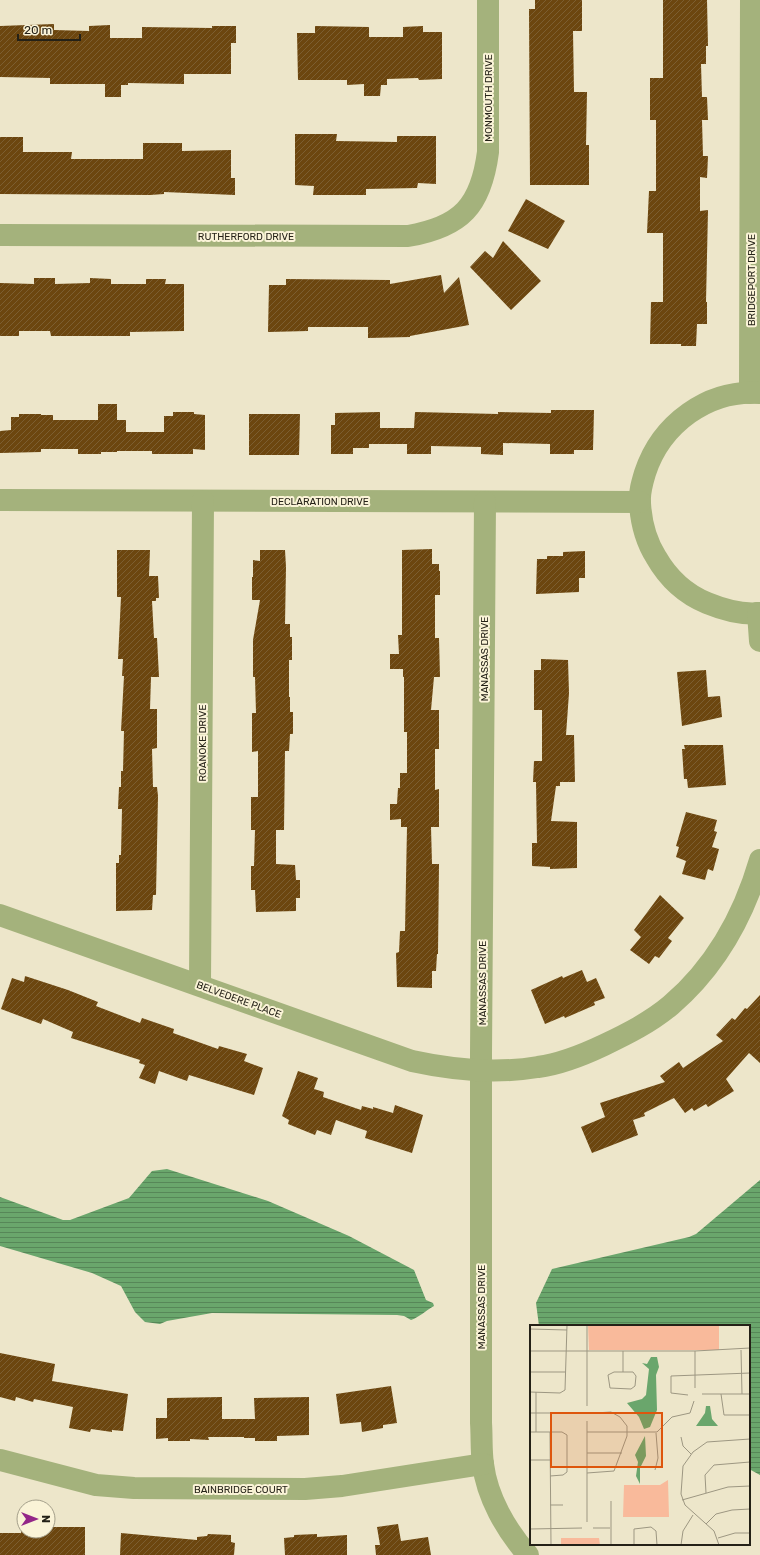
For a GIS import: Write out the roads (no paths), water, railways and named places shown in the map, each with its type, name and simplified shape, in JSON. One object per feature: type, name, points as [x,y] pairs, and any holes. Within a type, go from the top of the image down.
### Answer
[{"type":"street","name":"MONMOUTH DRIVE","points":[[476,195],[485,172],[488,152],[488,0]]},
{"type":"street","name":"BRIDGEPORT DRIVE","points":[[752,0],[755,393]]},
{"type":"street","name":"RUTHERFORD DRIVE","points":[[0,235],[408,236],[429,232],[448,224],[465,212],[476,195]]},
{"type":"street","points":[[755,393],[732,394],[710,401],[690,412],[673,426],[660,441],[649,460],[642,483],[640,502],[642,525],[650,546],[662,567],[679,586],[697,599],[722,609],[744,613],[759,613],[760,641]]},
{"type":"street","name":"DECLARATION DRIVE","points":[[0,500],[640,502]]},
{"type":"street","name":"ROANOKE DRIVE","points":[[200,985],[203,501]]},
{"type":"street","name":"MANASSAS DRIVE","points":[[485,502],[481,1070],[481,1386],[483,1464],[488,1486],[498,1512],[515,1541],[528,1555]]},
{"type":"street","points":[[481,1070],[521,1070],[540,1067],[580,1056],[626,1035],[671,1005],[707,966],[723,943],[739,916],[753,883],[760,860]]},
{"type":"street","name":"BELVEDERE PLACE","points":[[0,915],[412,1061],[436,1066],[481,1070]]},
{"type":"street","name":"BAINBRIDGE COURT","points":[[0,1460],[96,1485],[134,1488],[320,1488],[342,1486],[483,1464]]}]
